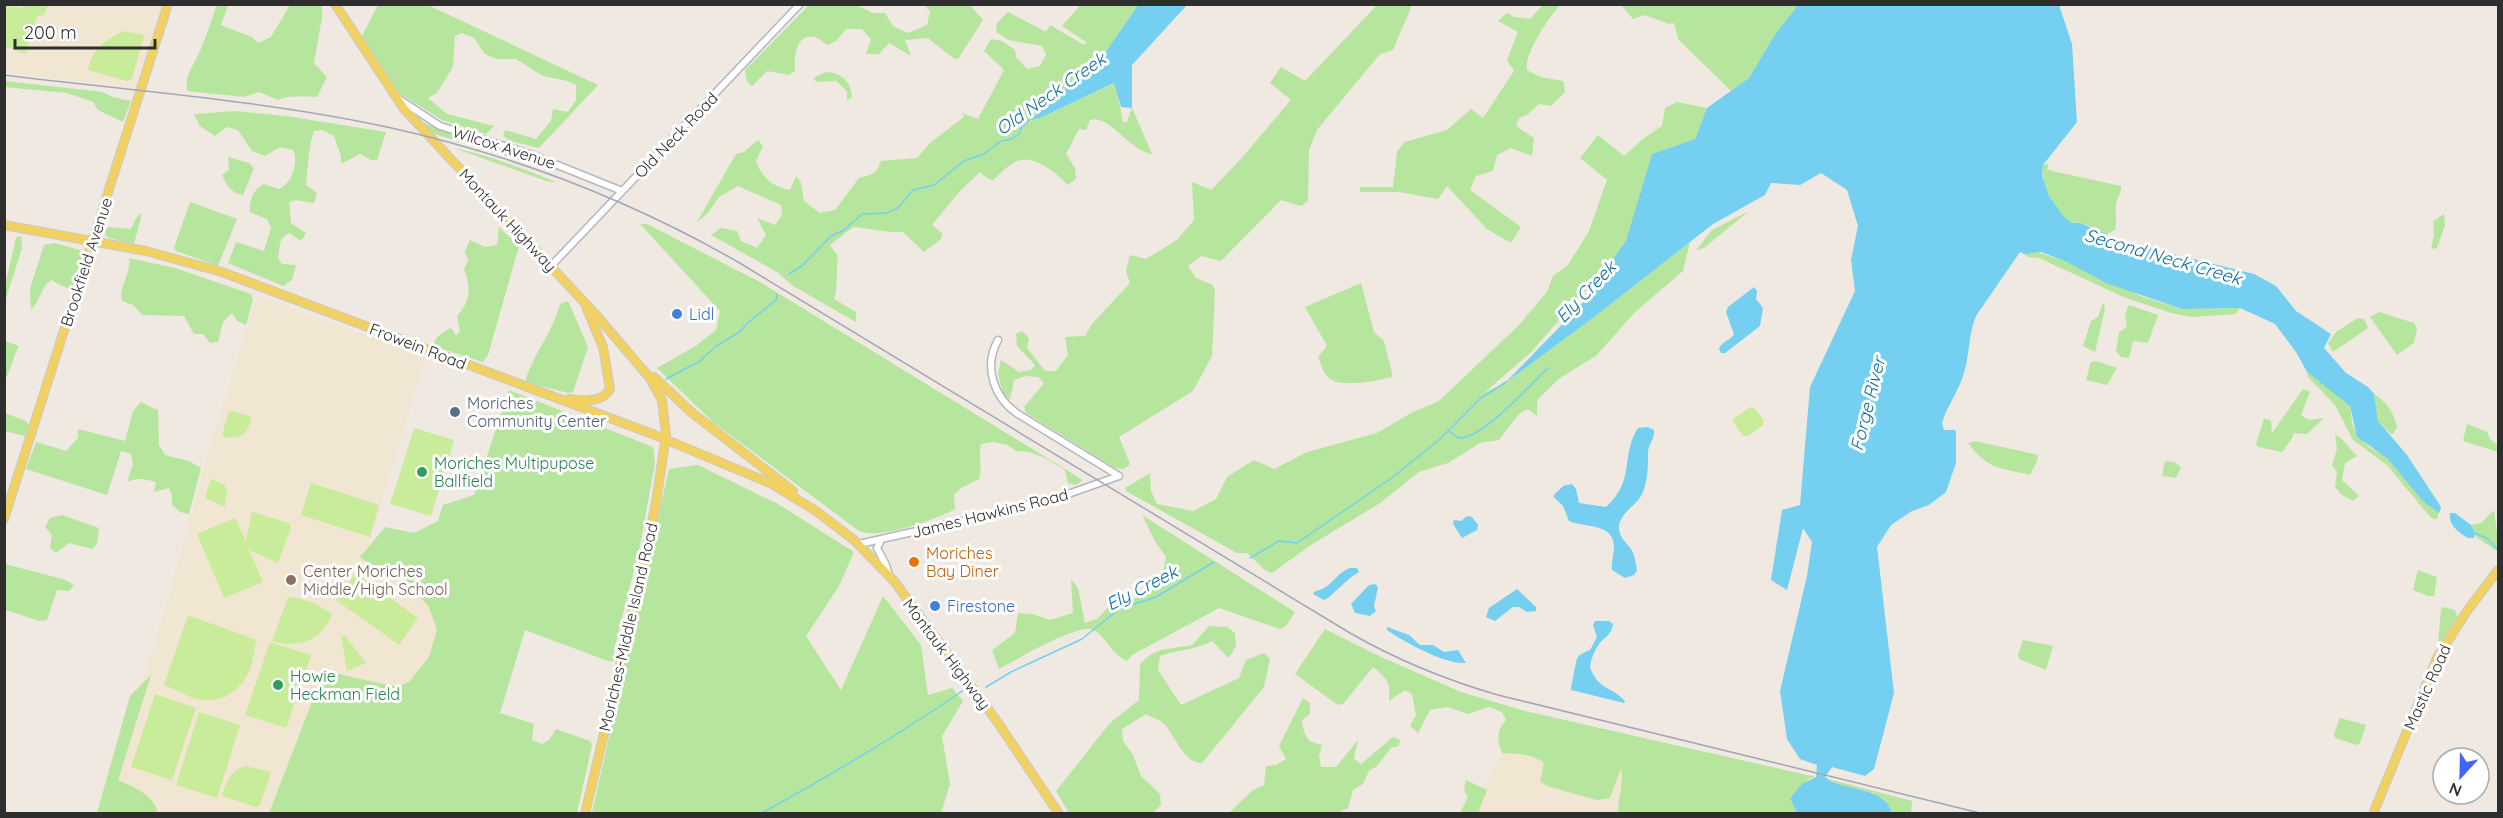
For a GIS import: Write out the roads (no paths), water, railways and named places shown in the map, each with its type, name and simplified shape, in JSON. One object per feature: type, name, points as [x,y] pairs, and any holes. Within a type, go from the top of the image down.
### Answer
[{"type":"main road","name":"Brookfield Avenue","points":[[4,519],[168,4]]},
{"type":"main road","name":"Montauk Highway","points":[[335,4],[391,92],[421,129],[583,300],[652,380],[660,393],[666,416],[666,440]]},
{"type":"main road","name":"Frowein Road","points":[[4,225],[164,256],[222,272],[759,476],[816,511]]},
{"type":"main road","points":[[555,398],[591,400],[604,396],[610,389],[603,347],[583,300]]},
{"type":"main road","points":[[625,349],[692,412],[816,511]]},
{"type":"main road","name":"Moriches-Middle Island Road","points":[[585,813],[639,589],[666,440]]},
{"type":"main road","name":"Montauk Highway","points":[[816,511],[859,544],[889,575],[996,720],[1059,813]]},
{"type":"main road","name":"Mastic Road","points":[[2373,813],[2437,658],[2467,611],[2499,570]]},
{"type":"street","name":"Old Neck Road","points":[[551,266],[800,4]]},
{"type":"street","name":"Wilcox Avenue","points":[[391,92],[420,115],[441,126],[537,156],[622,190]]},
{"type":"street","name":"James Hawkins Road","points":[[859,544],[1071,493],[1119,476],[1004,403],[995,387],[991,372],[993,351],[998,340]]},
{"type":"street","points":[[881,540],[877,548],[889,575]]},
{"type":"water","name":"Old Neck Creek","points":[[1139,4],[1187,5],[1132,65],[1132,108],[1121,107],[1114,83],[1040,118],[1030,120],[1101,59]]},
{"type":"water","name":"Forge River","points":[[1798,5],[2059,5],[2072,44],[2077,122],[2043,165],[2042,175],[2049,196],[2064,217],[2072,223],[2080,223],[2107,234],[2109,238],[2254,274],[2276,286],[2296,311],[2331,334],[2324,348],[2346,373],[2368,387],[2374,394],[2378,421],[2407,455],[2441,507],[2439,513],[2423,501],[2387,458],[2357,437],[2350,406],[2307,372],[2296,352],[2275,324],[2240,308],[2182,309],[2106,283],[2067,262],[2041,252],[2024,254],[2020,252],[1976,316],[1963,376],[1942,423],[1944,430],[1955,430],[1956,433],[1956,463],[1946,492],[1929,505],[1912,511],[1891,525],[1877,547],[1894,693],[1874,769],[1865,776],[1832,767],[1825,777],[1833,782],[1880,797],[1892,813],[1797,813],[1790,798],[1802,784],[1816,777],[1817,765],[1800,759],[1787,739],[1780,691],[1807,576],[1812,542],[1803,528],[1787,590],[1771,580],[1782,510],[1800,505],[1810,387],[1855,291],[1851,260],[1858,226],[1847,190],[1821,173],[1800,185],[1771,183],[1765,195],[1713,224],[1505,383],[1580,306],[1626,241],[1652,154],[1695,139],[1707,108],[1749,78],[1774,36]]},
{"type":"water","points":[[1754,287],[1757,291],[1756,299],[1763,308],[1760,326],[1725,353],[1721,353],[1720,346],[1734,334],[1726,312],[1728,307]]},
{"type":"water","points":[[1648,427],[1654,430],[1654,433],[1648,452],[1645,486],[1641,496],[1623,516],[1619,525],[1621,535],[1633,554],[1637,571],[1634,575],[1625,578],[1612,570],[1614,546],[1609,533],[1603,529],[1569,521],[1563,506],[1553,496],[1563,486],[1572,484],[1576,489],[1579,503],[1606,507],[1615,497],[1625,478],[1630,448],[1638,428]]},
{"type":"water","points":[[2450,513],[2455,513],[2471,525],[2475,533],[2474,538],[2468,538],[2454,528]]},
{"type":"water","points":[[1467,516],[1472,517],[1478,525],[1477,530],[1462,538],[1453,524],[1454,520],[1461,521]]},
{"type":"water","points":[[1350,568],[1357,568],[1359,572],[1328,598],[1324,600],[1313,594],[1326,587]]},
{"type":"water","points":[[1375,584],[1378,587],[1374,606],[1376,611],[1370,616],[1355,613],[1351,604],[1369,585]]},
{"type":"water","points":[[1517,589],[1536,607],[1536,611],[1527,612],[1519,607],[1513,607],[1495,621],[1486,617],[1489,608]]},
{"type":"water","points":[[1595,621],[1609,621],[1613,624],[1610,633],[1596,649],[1590,667],[1597,680],[1620,696],[1625,701],[1624,703],[1571,690],[1577,659],[1581,654],[1590,650],[1597,637],[1593,625]]},
{"type":"water","points":[[1387,627],[1409,635],[1420,645],[1433,645],[1444,652],[1458,650],[1466,663],[1458,663],[1425,652],[1394,635],[1387,630]]},
{"type":"waterway","name":"Old Neck Creek","points":[[789,274],[802,266],[831,236],[843,231],[862,214],[886,213],[898,208],[913,190],[934,185],[964,161],[984,154],[1001,141],[1012,139],[1019,134],[1029,120]]},
{"type":"waterway","name":"Old Neck Creek","points":[[666,379],[700,361],[716,346],[738,333],[776,300],[777,295]]},
{"type":"waterway","points":[[1449,431],[1461,438],[1482,429],[1507,409],[1548,368]]},
{"type":"waterway","name":"Ely Creek","points":[[1250,558],[1279,541],[1297,543],[1393,477],[1440,439],[1481,398],[1506,382]]},
{"type":"waterway","name":"Second Neck Creek","points":[[2475,533],[2488,539],[2498,550]]},
{"type":"waterway","name":"Ely Creek","points":[[986,687],[1011,672],[1082,639],[1119,609],[1156,597],[1214,562]]},
{"type":"waterway","name":"Ely Creek","points":[[760,814],[864,755],[964,690]]},
{"type":"railway","points":[[4,75],[244,103],[340,118],[433,138],[567,181],[654,218],[738,262],[1350,633],[1404,661],[1498,695],[1984,814]]},
{"type":"place","name":"Lidl","points":[[677,314]]},
{"type":"place","name":"Moriches Community Center","points":[[455,412]]},
{"type":"place","name":"Moriches Multipupose Ballfield","points":[[422,472]]},
{"type":"place","name":"Moriches Bay Diner","points":[[914,562]]},
{"type":"place","name":"Center Moriches Middle/High School","points":[[291,580]]},
{"type":"place","name":"Firestone","points":[[935,606]]},
{"type":"place","name":"Howie Heckman Field","points":[[278,685]]}]
